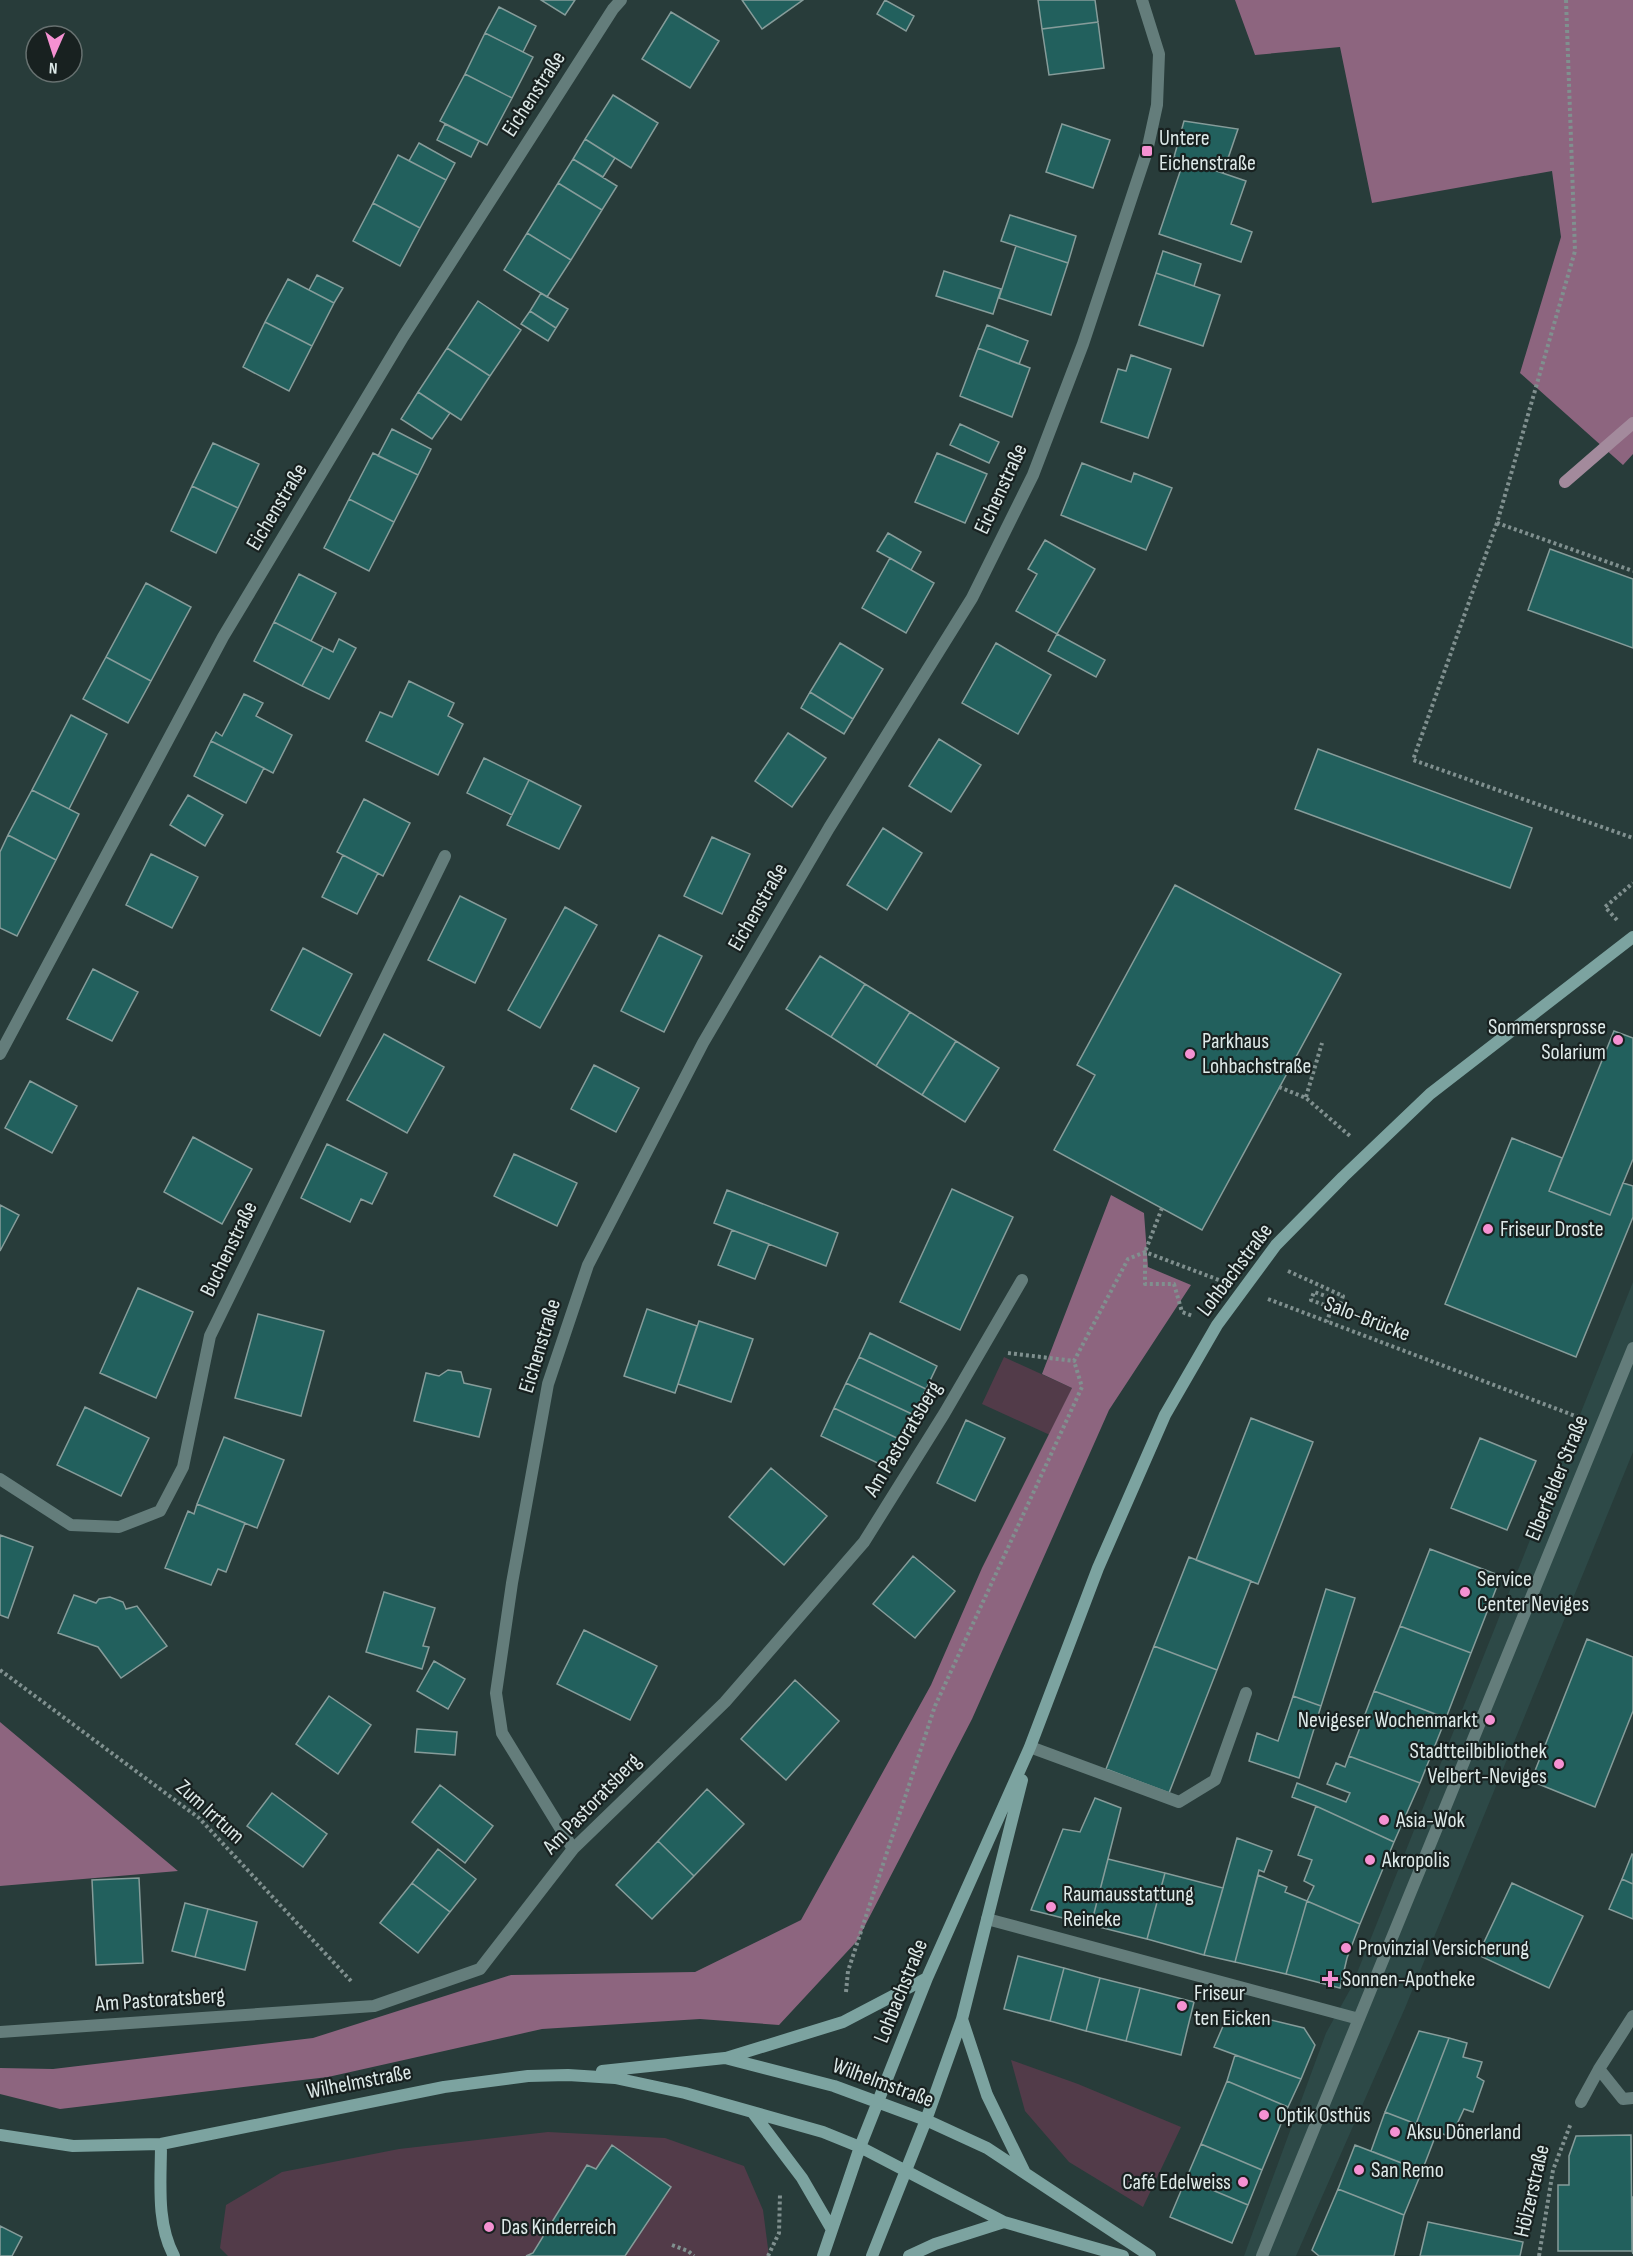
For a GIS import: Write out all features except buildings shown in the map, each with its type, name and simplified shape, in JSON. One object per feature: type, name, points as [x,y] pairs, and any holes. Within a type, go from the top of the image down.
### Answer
[{"type":"main road","name":"Lohbachstraße","points":[[823,2256],[860,2147],[927,1978],[1030,1747],[1098,1568],[1166,1415],[1217,1325],[1276,1245],[1430,1094],[1633,937]]},
{"type":"main road","name":"Lohbachstraße","points":[[872,2256],[926,2120],[962,2019],[1030,1747]]},
{"type":"main road","points":[[724,2058],[843,2022],[927,1978]]},
{"type":"main road","points":[[962,2019],[987,2095],[1025,2172]]},
{"type":"main road","name":"Wilhelmstraße","points":[[0,2134],[73,2145],[161,2144],[444,2087],[528,2076],[568,2075],[724,2058],[834,2086],[926,2120],[987,2148],[1150,2256]]},
{"type":"main road","name":"Wilhelmstraße","points":[[568,2075],[615,2078],[685,2093],[823,2132],[860,2147],[1004,2222],[1123,2256]]},
{"type":"main road","points":[[753,2113],[802,2178],[831,2228]]},
{"type":"main road","points":[[161,2144],[161,2217],[169,2247],[174,2256]]},
{"type":"main road","points":[[909,2256],[935,2244],[1004,2222]]},
{"type":"street","name":"Eichenstraße","points":[[0,1054],[223,637],[403,337],[613,9],[621,0]]},
{"type":"street","name":"Eichenstraße","points":[[573,1849],[502,1733],[496,1693],[512,1583],[548,1384],[588,1265],[703,1043],[829,828],[972,598],[1033,475],[1083,344],[1147,152],[1157,105],[1159,54],[1142,0]]},
{"type":"street","name":"Buchenstraße","points":[[0,1479],[71,1525],[119,1527],[160,1511],[183,1467],[210,1336],[446,856]]},
{"type":"street","name":"Am Pastoratsberg","points":[[0,2032],[374,2006],[480,1969],[573,1849],[725,1702],[864,1542],[944,1414],[1022,1280]]},
{"type":"street","name":"Elberfelder Straße","points":[[1262,2256],[1633,1348]]},
{"type":"street","points":[[1030,1747],[1179,1802],[1215,1780],[1246,1693]]},
{"type":"street","points":[[987,1919],[1359,2019]]},
{"type":"street","points":[[1581,2102],[1633,2016]]},
{"type":"street","points":[[1599,2069],[1623,2099],[1633,2098]]},
{"type":"path","points":[[1566,0],[1575,250],[1497,523],[1413,760],[1633,838]]},
{"type":"path","points":[[1497,523],[1633,571]]},
{"type":"path","points":[[1633,883],[1605,908],[1633,937]]},
{"type":"path","points":[[1306,1098],[1322,1043]]},
{"type":"path","points":[[1279,1087],[1306,1098],[1369,1152]]},
{"type":"path","points":[[1162,1208],[1145,1252],[1145,1284],[1173,1284],[1182,1312]]},
{"type":"path","points":[[843,2022],[848,1971],[935,1706],[1082,1387],[1074,1362],[1128,1259],[1145,1252],[1228,1283]]},
{"type":"path","points":[[1263,1261],[1343,1296],[1338,1310],[1311,1300],[1314,1292],[1334,1299],[1327,1322]]},
{"type":"path","name":"Salo-Brücke","points":[[1261,1296],[1560,1411]]},
{"type":"path","points":[[980,1350],[1074,1362]]},
{"type":"path","name":"Zum Irrtum","points":[[0,1670],[199,1818],[374,2006]]},
{"type":"path","name":"Hölzerstraße","points":[[1539,2256],[1553,2170],[1566,2134]]},
{"type":"path","points":[[768,2256],[779,2233],[780,2193],[802,2178]]},
{"type":"path","points":[[672,2245],[694,2256]]},
{"type":"shaded area","points":[[1235,0],[1633,0],[1633,454],[1623,465],[1520,373],[1561,237],[1552,171],[1372,203],[1340,47],[1255,55]]},
{"type":"shaded area","points":[[1111,1195],[1144,1213],[1148,1267],[1191,1285],[1109,1410],[972,1719],[857,1941],[779,2025],[700,2019],[542,2029],[328,2077],[60,2109],[0,2094],[0,2068],[53,2069],[313,2038],[511,1975],[695,1972],[801,1920],[931,1685],[982,1568],[1072,1388],[1042,1374]]},
{"type":"shaded area","name":"Nevigeser Wochenmarkt","points":[[1633,1282],[1633,1452],[1405,2008],[1296,2256],[1244,2256],[1326,2033],[1351,1988]]},
{"type":"shaded area","points":[[1004,1357],[1072,1388],[1050,1435],[982,1404]]},
{"type":"shaded area","points":[[0,1722],[178,1871],[0,1886]]},
{"type":"shaded area","points":[[1011,2060],[1078,2084],[1181,2127],[1143,2207],[1069,2162],[1025,2111]]},
{"type":"shaded area","points":[[548,2132],[665,2138],[744,2166],[763,2210],[769,2256],[228,2256],[220,2248],[226,2205],[282,2172],[399,2149]]},
{"type":"waterway","points":[[1565,482],[1633,423]]},
{"type":"place","name":"Untere Eichenstraße","points":[[1147,151]]},
{"type":"place","name":"Sommersprosse Solarium","points":[[1618,1040]]},
{"type":"place","name":"Parkhaus Lohbachstraße","points":[[1190,1054]]},
{"type":"place","name":"Friseur Droste","points":[[1488,1229]]},
{"type":"place","name":"Service Center Neviges","points":[[1465,1592]]},
{"type":"place","name":"Nevigeser Wochenmarkt","points":[[1490,1720]]},
{"type":"place","name":"Stadtteilbibliothek Velbert-Neviges","points":[[1559,1764]]},
{"type":"place","name":"Asia-Wok","points":[[1384,1820]]},
{"type":"place","name":"Akropolis","points":[[1370,1860]]},
{"type":"place","name":"Raumausstattung Reineke","points":[[1051,1907]]},
{"type":"place","name":"Provinzial Versicherung","points":[[1346,1948]]},
{"type":"place","name":"Sonnen-Apotheke","points":[[1330,1979]]},
{"type":"place","name":"Friseur ten Eicken","points":[[1182,2006]]},
{"type":"place","name":"Optik Osthüs","points":[[1264,2115]]},
{"type":"place","name":"Aksu Dönerland","points":[[1395,2132]]},
{"type":"place","name":"San Remo","points":[[1359,2170]]},
{"type":"place","name":"Café Edelweiss","points":[[1243,2182]]},
{"type":"place","name":"Das Kinderreich","points":[[489,2227]]}]
